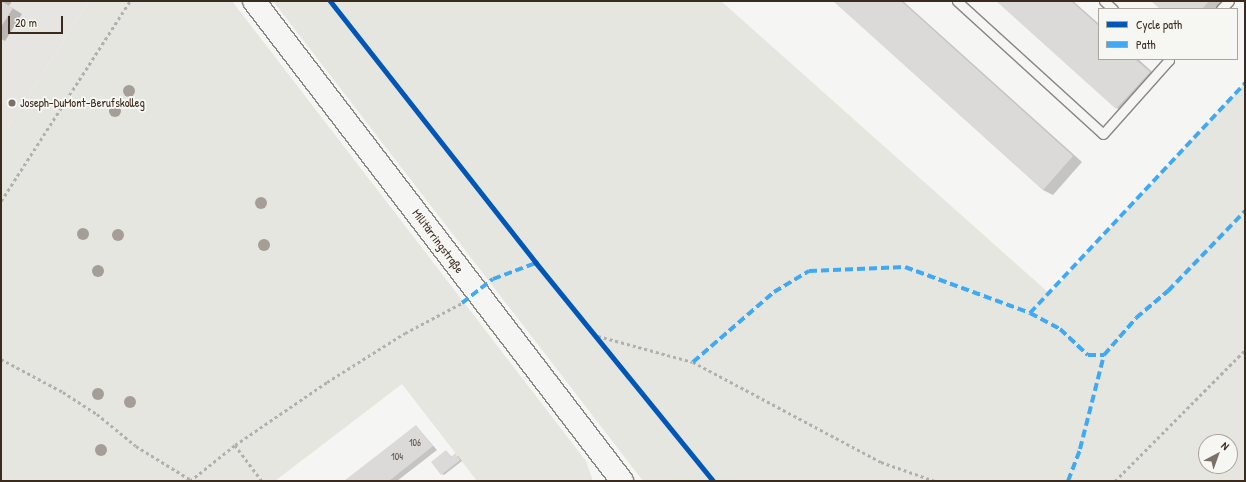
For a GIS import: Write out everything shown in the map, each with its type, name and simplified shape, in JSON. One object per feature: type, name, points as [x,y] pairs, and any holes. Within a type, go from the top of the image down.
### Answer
[{"type":"main road","name":"Militärringstraße","points":[[254,1],[622,481]]},
{"type":"lane","points":[[957,1],[1103,134],[1168,60]]},
{"type":"lane","points":[[1104,1],[1112,8]]},
{"type":"path","points":[[1,201],[130,1]]},
{"type":"path","points":[[1,359],[63,392],[97,414],[136,446],[190,480],[235,445],[333,378],[405,333],[462,303]]},
{"type":"path","points":[[598,336],[693,362],[881,462],[935,481]]},
{"type":"path","points":[[1115,481],[1245,350]]},
{"type":"path","points":[[235,445],[262,481]]},
{"type":"shaded area","points":[[1,1],[89,1],[1,138]]},
{"type":"shaded area","points":[[89,1],[232,1],[586,461],[593,481],[477,481],[402,384],[275,481],[1,481],[1,138]]},
{"type":"shaded area","points":[[273,1],[721,1],[1050,294],[1245,83],[1245,481],[643,481]]},
{"type":"building","points":[[1,1],[13,8],[1,27]]},
{"type":"building","points":[[833,1],[901,1],[1073,156],[1043,190]]},
{"type":"building","points":[[996,1],[1071,1],[1098,25],[1098,60],[1136,60],[1150,72],[1116,109]]},
{"type":"building","points":[[1151,1],[1209,1],[1203,8],[1159,8]]},
{"type":"building","points":[[416,425],[433,446],[389,481],[344,481]]},
{"type":"building","points":[[446,450],[451,457],[455,453],[460,460],[441,475],[431,462]]},
{"type":"marked path","points":[[1030,313],[1245,83]]},
{"type":"marked path","points":[[693,362],[774,292],[809,271],[905,267],[1030,313],[1060,329],[1088,355],[1104,355],[1136,318],[1168,291],[1245,211]]},
{"type":"marked path","points":[[462,303],[493,279],[536,263]]},
{"type":"marked path","points":[[1068,481],[1080,449],[1104,355]]},
{"type":"cycle path","points":[[330,1],[536,263],[713,481]]},
{"type":"place","name":"Joseph-DuMont-Berufskolleg","points":[[12,103]]}]
